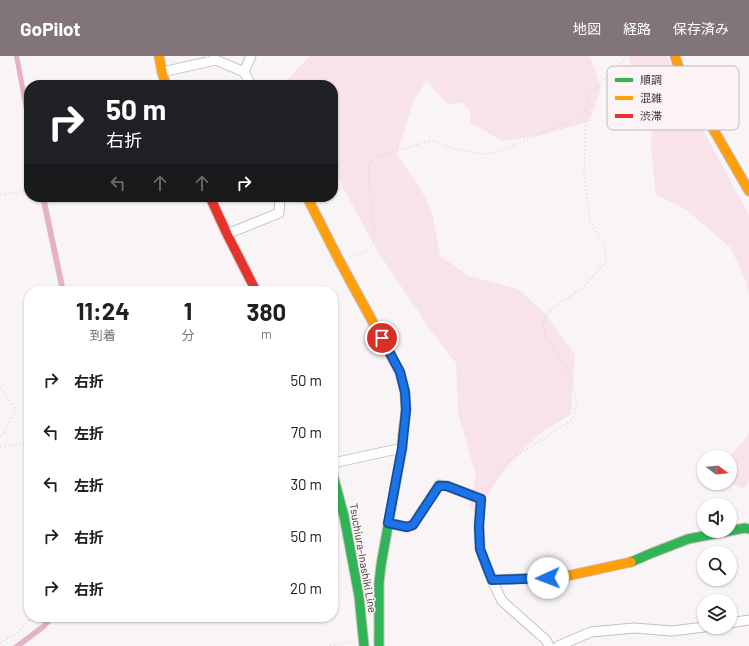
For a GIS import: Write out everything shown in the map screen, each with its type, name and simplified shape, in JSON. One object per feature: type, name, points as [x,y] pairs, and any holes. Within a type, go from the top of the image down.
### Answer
[{"type":"street","points":[[158,56],[164,80]]},
{"type":"street","points":[[244,72],[251,56]]},
{"type":"street","points":[[675,56],[678,66]]},
{"type":"street","points":[[162,72],[215,58],[244,72],[248,80]]},
{"type":"street","points":[[714,130],[749,191]]},
{"type":"street","points":[[212,202],[253,286]]},
{"type":"street","points":[[227,234],[279,213],[280,202]]},
{"type":"street","points":[[310,202],[339,260],[400,372],[405,392],[406,410],[402,448],[388,523],[379,583],[379,646]]},
{"type":"street","points":[[338,462],[402,448]]},
{"type":"street","points":[[388,523],[407,527],[413,525],[439,486],[447,486],[481,499],[479,526],[480,549],[492,580],[502,601],[546,640],[549,646]]},
{"type":"street","name":"Tsuchiura-Inashiki Line","points":[[338,494],[344,516],[359,596],[364,646]]},
{"type":"street","points":[[492,580],[562,577],[633,562],[688,539],[746,528],[749,529]]},
{"type":"street","points":[[737,622],[749,620]]},
{"type":"street","points":[[558,646],[591,632],[634,628],[672,631],[697,627]]},
{"type":"path","points":[[618,66],[626,56]]},
{"type":"path","points":[[481,499],[503,465],[570,421],[574,416],[577,402],[571,378],[546,336],[543,322],[552,308],[583,288],[606,262],[605,248],[590,221],[584,176],[587,108],[591,92],[607,76]]},
{"type":"path","points":[[339,260],[365,252],[375,241],[368,174],[369,164],[377,157],[429,142],[437,142],[455,149],[485,154],[497,152],[578,118],[587,108]]},
{"type":"path","points":[[0,195],[24,191]]},
{"type":"path","points":[[0,387],[15,409],[4,433],[0,437]]},
{"type":"path","points":[[0,447],[24,443]]},
{"type":"path","points":[[0,643],[16,634],[27,622]]},
{"type":"shaded area","points":[[14,56],[19,56],[24,82],[24,110]]},
{"type":"shaded area","points":[[310,56],[590,56],[601,87],[590,121],[542,135],[503,141],[470,123],[470,112],[462,102],[449,105],[443,100],[427,80],[414,100],[397,155],[420,187],[433,215],[440,256],[469,276],[518,289],[546,314],[575,355],[571,414],[538,435],[509,464],[482,503],[476,515],[469,506],[476,475],[458,413],[456,363],[429,328],[376,249],[338,179],[338,80],[287,80]]},
{"type":"shaded area","points":[[628,56],[667,56],[671,66],[631,66]]},
{"type":"shaded area","points":[[652,130],[703,130],[749,214],[749,295],[746,281],[730,247],[685,209],[656,195],[651,148]]},
{"type":"shaded area","points":[[41,202],[47,202],[65,286],[59,286]]},
{"type":"shaded area","points":[[749,434],[749,481],[744,489],[737,486],[737,450],[736,450]]},
{"type":"shaded area","points":[[44,622],[51,622],[46,628],[22,646],[13,646]]},
{"type":"traffic: fast","points":[[379,646],[379,583],[381,565],[403,435]]},
{"type":"traffic: fast","points":[[388,523],[407,527],[413,525],[439,485],[447,486],[481,499],[479,526],[480,549],[488,570]]},
{"type":"traffic: fast","points":[[338,494],[344,516],[359,596],[364,646]]},
{"type":"traffic: fast","points":[[631,562],[688,539],[745,528],[749,529]]},
{"type":"traffic: slow","points":[[159,56],[164,80]]},
{"type":"traffic: slow","points":[[675,56],[678,66]]},
{"type":"traffic: slow","points":[[714,130],[749,191]]},
{"type":"traffic: slow","points":[[310,202],[339,260],[400,372],[405,392],[406,410],[403,435]]},
{"type":"traffic: slow","points":[[488,570],[492,580],[562,577],[631,562]]},
{"type":"traffic: jam","points":[[212,202],[253,286]]},
{"type":"route","points":[[382,338],[400,372],[405,392],[406,410],[402,448],[388,523],[407,527],[413,525],[439,486],[447,486],[481,499],[479,526],[480,549],[492,580],[548,578]]}]
